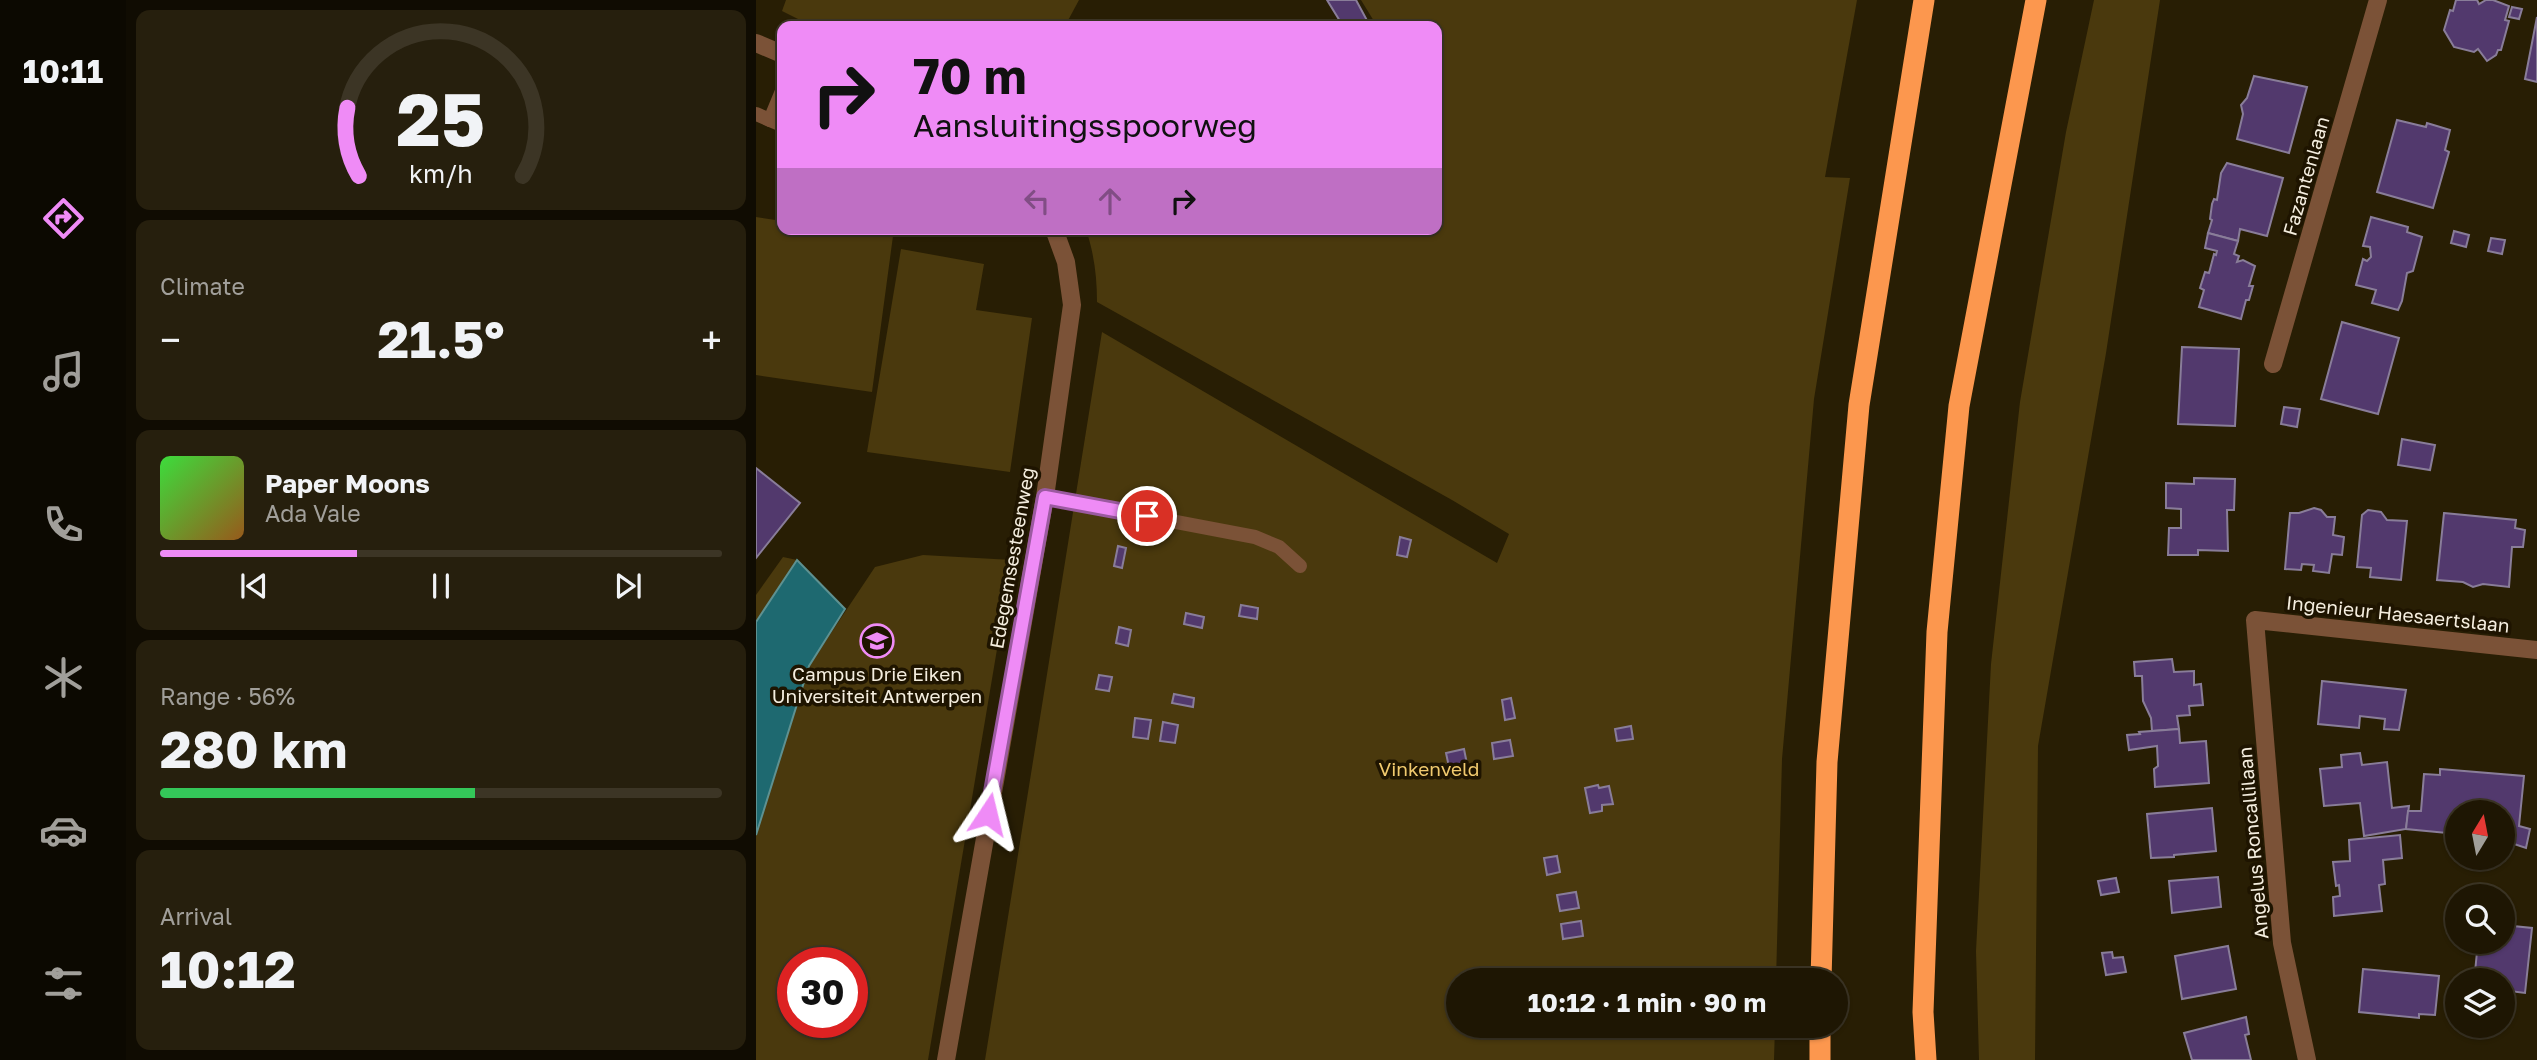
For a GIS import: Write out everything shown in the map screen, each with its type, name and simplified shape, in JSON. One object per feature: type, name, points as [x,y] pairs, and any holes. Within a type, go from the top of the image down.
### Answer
[{"type":"highway","points":[[1821,968],[1827,762],[1859,405],[1924,0]]},
{"type":"highway","points":[[1926,1060],[1923,1012],[1937,632],[1958,406],[2036,0]]},
{"type":"highway","points":[[1820,1038],[1820,1060]]},
{"type":"street","name":"Fazantenlaan","points":[[2273,364],[2378,0]]},
{"type":"street","points":[[756,43],[777,52]]},
{"type":"street","name":"Edegemsesteenweg","points":[[946,1060],[1045,497],[1072,304],[1066,261],[1056,235]]},
{"type":"street","name":"Ingenieur Haesaertslaan","points":[[2255,620],[2537,650]]},
{"type":"street","name":"Angelus Roncallilaan","points":[[2255,620],[2282,943],[2307,1060]]},
{"type":"lane","points":[[756,114],[776,122]]},
{"type":"lane","points":[[1045,497],[1255,537],[1279,547],[1300,566]]},
{"type":"green space","points":[[786,0],[1079,0],[1068,21],[802,21],[782,11]]},
{"type":"green space","name":"Vinkenveld","points":[[1361,0],[1857,0],[1825,177],[1850,178],[1814,399],[1782,759],[1776,968],[1446,968],[1446,1038],[1775,1038],[1774,1060],[985,1060],[1102,332],[1497,563],[1509,534],[1097,302],[1094,265],[1088,235],[1442,235],[1442,21],[1374,21]]},
{"type":"green space","points":[[2094,0],[2160,0],[2106,353],[2038,746],[2035,1060],[1979,1060],[1976,951],[1991,664],[2020,402],[2066,132]]},
{"type":"green space","points":[[756,217],[777,220],[777,235],[893,236],[872,392],[756,375]]},
{"type":"green space","points":[[901,249],[984,264],[976,310],[1032,318],[1010,472],[867,452]]},
{"type":"green space","points":[[923,555],[1012,560],[928,1060],[756,1060],[756,835],[809,666],[875,567]]},
{"type":"green space","points":[[783,557],[797,560],[756,622],[756,595]]},
{"type":"water","points":[[797,560],[845,609],[809,666],[756,835],[756,622]]},
{"type":"building","points":[[1327,0],[1356,0],[1367,21],[1340,21]]},
{"type":"building","points":[[2456,0],[2477,0],[2479,4],[2493,0],[2509,6],[2505,20],[2509,21],[2501,50],[2487,61],[2478,49],[2474,52],[2454,47],[2444,30]]},
{"type":"building","points":[[2512,7],[2522,9],[2519,19],[2509,17]]},
{"type":"building","points":[[2537,17],[2537,82],[2525,79]]},
{"type":"building","points":[[2254,76],[2307,87],[2289,153],[2237,139],[2243,114],[2241,105],[2247,98]]},
{"type":"building","points":[[2397,120],[2426,127],[2427,123],[2450,130],[2445,150],[2449,152],[2433,208],[2377,192]]},
{"type":"building","points":[[2227,163],[2283,178],[2267,236],[2240,229],[2238,241],[2208,233],[2212,220],[2212,204],[2214,199],[2217,200],[2221,173]]},
{"type":"building","points":[[2371,217],[2408,227],[2407,232],[2422,237],[2413,271],[2407,273],[2398,310],[2372,303],[2376,290],[2356,285],[2363,259],[2367,261],[2371,257],[2370,247],[2363,246]]},
{"type":"building","points":[[2454,231],[2469,235],[2466,247],[2451,243]]},
{"type":"building","points":[[2208,233],[2238,241],[2234,254],[2239,256],[2237,262],[2243,260],[2255,266],[2249,286],[2253,286],[2241,319],[2199,307],[2204,290],[2200,288],[2205,272],[2209,273],[2217,251],[2205,248]]},
{"type":"building","points":[[2491,238],[2505,240],[2502,254],[2488,251]]},
{"type":"building","points":[[2342,322],[2399,338],[2378,414],[2321,399]]},
{"type":"building","points":[[2182,347],[2239,349],[2235,426],[2178,424]]},
{"type":"building","points":[[2284,407],[2300,409],[2297,427],[2281,424]]},
{"type":"building","points":[[2402,439],[2435,445],[2430,470],[2398,465]]},
{"type":"building","points":[[756,468],[800,503],[756,558]]},
{"type":"building","points":[[2194,478],[2235,479],[2234,510],[2227,510],[2228,551],[2198,550],[2198,555],[2168,555],[2169,528],[2181,528],[2181,509],[2166,508],[2166,483],[2194,484]]},
{"type":"building","points":[[2314,508],[2321,510],[2327,517],[2335,517],[2333,535],[2344,537],[2342,555],[2332,554],[2329,573],[2313,571],[2314,565],[2302,564],[2301,570],[2285,569],[2290,513]]},
{"type":"building","points":[[2368,510],[2381,512],[2387,520],[2407,521],[2401,580],[2370,577],[2371,568],[2357,567],[2362,515]]},
{"type":"building","points":[[2444,513],[2516,520],[2515,528],[2525,530],[2523,547],[2512,547],[2509,587],[2483,584],[2473,587],[2463,582],[2437,580]]},
{"type":"building","points":[[1400,537],[1411,540],[1407,557],[1397,555]]},
{"type":"building","points":[[1118,546],[1126,548],[1122,568],[1114,566]]},
{"type":"building","points":[[1241,605],[1258,608],[1257,619],[1239,616]]},
{"type":"building","points":[[1186,613],[1204,617],[1202,628],[1184,624]]},
{"type":"building","points":[[1119,627],[1131,630],[1128,646],[1116,643]]},
{"type":"building","points":[[2172,659],[2174,672],[2194,671],[2194,685],[2201,684],[2203,705],[2189,706],[2190,715],[2177,716],[2179,729],[2152,731],[2151,718],[2143,701],[2142,676],[2135,676],[2134,662]]},
{"type":"building","points":[[1099,675],[1112,677],[1109,691],[1096,689]]},
{"type":"building","points":[[2322,681],[2406,690],[2399,730],[2384,729],[2385,719],[2360,716],[2359,728],[2318,724]]},
{"type":"building","points":[[1174,694],[1194,698],[1193,707],[1172,703]]},
{"type":"building","points":[[1511,698],[1515,718],[1505,720],[1502,700]]},
{"type":"building","points":[[1135,718],[1151,720],[1148,739],[1133,737]]},
{"type":"building","points":[[1163,722],[1178,725],[1175,743],[1160,741]]},
{"type":"building","points":[[1631,726],[1633,739],[1617,741],[1615,729]]},
{"type":"building","points":[[2179,729],[2180,743],[2206,741],[2209,783],[2155,787],[2157,746],[2129,750],[2127,735]]},
{"type":"building","points":[[1510,740],[1513,756],[1494,759],[1492,743]]},
{"type":"building","points":[[1464,749],[1467,764],[1449,767],[1446,753]]},
{"type":"building","points":[[2360,753],[2362,765],[2387,762],[2392,808],[2409,806],[2406,829],[2364,836],[2360,803],[2324,806],[2320,769],[2342,767],[2341,755]]},
{"type":"building","points":[[2440,769],[2524,776],[2519,826],[2530,829],[2526,848],[2515,844],[2515,800],[2445,800],[2445,833],[2406,829],[2408,811],[2421,811],[2424,774],[2440,775]]},
{"type":"building","points":[[1598,785],[1599,788],[1609,786],[1613,804],[1602,805],[1602,811],[1590,813],[1585,788]]},
{"type":"building","points":[[2212,808],[2216,851],[2151,858],[2147,814]]},
{"type":"building","points":[[2400,835],[2402,858],[2383,860],[2385,884],[2379,885],[2382,911],[2334,916],[2333,897],[2340,896],[2333,862],[2350,861],[2349,840]]},
{"type":"building","points":[[1557,856],[1560,872],[1547,875],[1544,858]]},
{"type":"building","points":[[2218,877],[2221,907],[2172,913],[2169,881]]},
{"type":"building","points":[[2116,878],[2119,892],[2101,895],[2098,881]]},
{"type":"building","points":[[1576,892],[1579,908],[1560,911],[1557,895]]},
{"type":"building","points":[[1581,921],[1583,936],[1563,939],[1561,924]]},
{"type":"building","points":[[2515,926],[2532,928],[2525,993],[2515,992],[2515,968],[2475,968],[2477,954],[2515,954]]},
{"type":"building","points":[[2228,946],[2236,989],[2182,999],[2175,956]]},
{"type":"building","points":[[2112,952],[2113,958],[2123,957],[2126,972],[2106,975],[2102,953]]},
{"type":"building","points":[[2363,969],[2439,976],[2435,1015],[2419,1014],[2419,1018],[2359,1012]]},
{"type":"building","points":[[2246,1017],[2249,1034],[2245,1035],[2251,1060],[2192,1060],[2184,1033]]},
{"type":"place","name":"Campus Drie Eiken Universiteit Antwerpen","points":[[877,641]]},
{"type":"route","points":[[988,814],[1045,497],[1147,516]]}]
